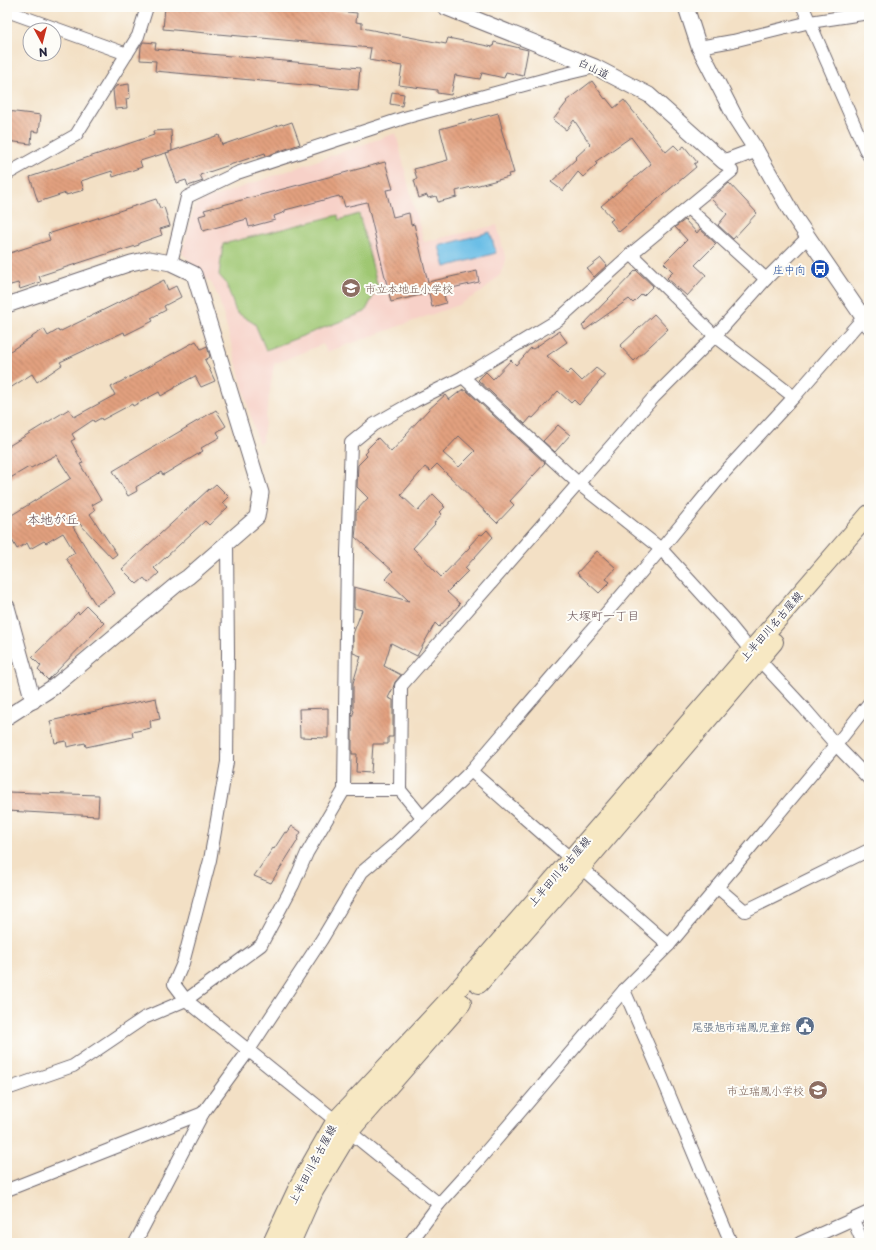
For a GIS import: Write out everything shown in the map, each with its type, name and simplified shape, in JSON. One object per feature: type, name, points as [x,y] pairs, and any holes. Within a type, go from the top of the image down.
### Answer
[{"type":"main road","name":"上半田川名古屋線","points":[[291,1243],[314,1191],[350,1131],[576,863],[755,655],[869,514]]},
{"type":"main road","name":"上半田川名古屋線","points":[[755,655],[869,532]]},
{"type":"main road","name":"上半田川名古屋線","points":[[272,1243],[299,1185],[336,1120],[576,863]]},
{"type":"street","points":[[7,174],[76,135],[138,36],[147,7]]},
{"type":"street","name":"白山道","points":[[445,7],[595,67],[649,95],[724,162]]},
{"type":"street","points":[[136,1243],[202,1113],[249,1050],[322,939],[362,872],[396,843],[471,771],[722,476],[867,318],[793,215],[736,118],[699,47],[686,7]]},
{"type":"street","points":[[803,7],[869,156]]},
{"type":"street","points":[[7,11],[127,54]]},
{"type":"street","points":[[699,47],[733,41],[810,22],[869,14]]},
{"type":"street","points":[[171,263],[187,197],[237,173],[404,118],[595,67]]},
{"type":"street","points":[[7,1089],[73,1066],[144,1018],[186,1000],[260,945],[293,885],[307,853],[344,790],[347,554],[351,443],[373,425],[462,377],[558,320],[630,254],[732,172],[724,162],[756,150]]},
{"type":"street","points":[[688,208],[766,279]]},
{"type":"street","points":[[422,817],[400,790],[401,686],[580,484],[654,397],[715,336],[766,279],[808,237]]},
{"type":"street","points":[[630,254],[715,336],[794,398]]},
{"type":"street","points":[[7,305],[131,263],[150,259],[171,263],[194,274],[261,493],[257,516],[227,544],[55,686],[7,716]]},
{"type":"street","points":[[462,377],[580,484],[661,549],[836,745],[869,779]]},
{"type":"street","points":[[227,544],[227,762],[210,860],[183,963],[174,984],[186,1000],[439,1204]]},
{"type":"street","points":[[7,607],[33,701]]},
{"type":"street","points":[[410,1243],[439,1204],[478,1161],[624,990],[669,945],[836,745],[869,703]]},
{"type":"street","points":[[471,771],[669,945]]},
{"type":"street","points":[[344,790],[400,790]]},
{"type":"street","points":[[717,886],[744,911],[869,850]]},
{"type":"street","points":[[624,990],[731,1243]]},
{"type":"street","points":[[7,1190],[202,1113]]},
{"type":"street","points":[[800,1243],[869,1212]]},
{"type":"street","points":[[853,1220],[863,1243]]},
{"type":"shaded area","name":"市立本地丘小学校","points":[[396,133],[424,242],[497,225],[506,260],[500,275],[483,291],[458,305],[327,352],[323,344],[274,364],[262,442],[258,443],[219,299],[212,284],[182,253],[194,208],[199,202]]},
{"type":"green space","points":[[359,214],[378,287],[365,312],[266,350],[255,324],[236,312],[226,283],[219,275],[223,244],[338,215],[339,220]]},
{"type":"water","points":[[490,232],[496,253],[445,267],[439,246]]},
{"type":"building","points":[[165,7],[298,7],[357,13],[356,22],[362,23],[362,28],[446,44],[448,38],[493,47],[494,42],[528,50],[523,76],[506,72],[504,78],[482,73],[480,79],[455,75],[451,95],[437,93],[437,90],[399,85],[402,66],[369,60],[371,48],[163,29]]},
{"type":"building","points":[[143,42],[156,43],[155,49],[360,68],[358,90],[155,71],[156,61],[140,60],[141,46]]},
{"type":"building","points":[[592,81],[605,99],[606,98],[614,108],[624,100],[666,152],[674,145],[679,150],[684,146],[697,162],[694,164],[696,167],[619,232],[610,221],[613,219],[601,206],[651,164],[631,137],[595,162],[597,164],[583,177],[578,172],[563,191],[551,182],[590,144],[574,120],[566,130],[553,120],[567,102],[566,101]]},
{"type":"building","points":[[129,84],[130,98],[126,99],[127,108],[115,109],[113,90],[116,86]]},
{"type":"building","points":[[392,92],[404,94],[402,106],[390,104]]},
{"type":"building","points":[[7,111],[41,115],[39,132],[32,131],[31,144],[7,141]]},
{"type":"building","points":[[498,113],[514,173],[508,174],[509,177],[456,191],[457,197],[438,202],[436,196],[428,198],[427,195],[419,198],[414,180],[417,179],[414,169],[448,160],[440,129]]},
{"type":"building","points":[[292,122],[300,144],[266,156],[265,153],[200,175],[203,181],[188,186],[186,180],[177,183],[166,153],[219,135],[222,145],[282,124]]},
{"type":"building","points":[[171,130],[172,151],[140,161],[142,167],[113,177],[112,171],[81,181],[84,190],[66,195],[66,193],[38,202],[30,177],[154,135],[153,131]]},
{"type":"building","points":[[385,162],[393,189],[386,190],[393,217],[409,213],[411,225],[414,224],[428,282],[477,271],[479,282],[443,290],[446,303],[432,307],[429,293],[391,302],[367,202],[345,207],[342,197],[340,198],[339,196],[285,210],[285,212],[274,216],[275,220],[249,227],[247,219],[203,231],[199,216],[206,214],[204,210]]},
{"type":"building","points":[[729,183],[757,213],[733,239],[718,225],[727,214],[711,199]]},
{"type":"building","points":[[156,199],[160,208],[164,207],[170,226],[160,229],[162,235],[139,243],[139,245],[123,250],[122,249],[39,276],[41,282],[20,289],[18,283],[7,286],[7,254],[50,240],[48,234]]},
{"type":"building","points":[[685,220],[697,233],[700,229],[716,244],[695,265],[706,275],[687,296],[667,278],[673,272],[664,263],[687,240],[675,227]]},
{"type":"building","points":[[601,258],[607,265],[594,277],[587,269]]},
{"type":"building","points":[[636,270],[653,286],[633,303],[629,299],[585,330],[582,326]]},
{"type":"building","points":[[164,280],[168,290],[176,286],[181,297],[164,306],[166,310],[151,318],[153,321],[125,335],[124,332],[60,362],[62,365],[37,382],[32,374],[7,390],[7,353],[44,329],[48,336],[58,330],[59,332]]},
{"type":"building","points":[[654,314],[668,329],[634,361],[620,346]]},
{"type":"building","points":[[559,331],[567,342],[547,356],[567,374],[571,370],[582,381],[596,368],[605,375],[579,405],[574,400],[571,403],[558,391],[533,418],[531,417],[525,424],[478,380],[486,372],[493,379],[511,360],[516,365],[531,348],[533,349]]},
{"type":"building","points":[[196,341],[201,349],[207,346],[210,357],[205,360],[215,381],[201,387],[195,376],[161,396],[159,392],[102,420],[101,418],[94,422],[93,420],[72,434],[75,439],[71,441],[83,463],[80,464],[101,500],[92,505],[95,510],[90,514],[117,554],[112,558],[79,523],[73,527],[115,593],[96,605],[66,558],[75,553],[63,533],[46,543],[44,541],[30,549],[27,543],[17,549],[7,531],[7,518],[71,478],[56,455],[31,468],[29,467],[7,480],[7,447],[69,409],[74,417],[115,395],[111,387]]},
{"type":"building","points":[[463,389],[464,391],[466,390],[545,463],[510,501],[514,505],[497,523],[437,464],[430,471],[425,467],[401,495],[418,511],[433,494],[445,507],[440,512],[442,514],[434,523],[435,524],[413,548],[441,577],[470,547],[469,546],[480,534],[482,535],[487,530],[493,537],[465,568],[468,571],[447,592],[460,604],[439,627],[435,623],[417,656],[391,643],[384,666],[401,675],[395,682],[388,698],[393,700],[393,737],[388,737],[388,744],[373,744],[371,773],[356,772],[357,754],[352,754],[352,717],[354,711],[353,683],[361,656],[353,653],[353,634],[362,610],[354,608],[354,587],[409,601],[386,579],[393,571],[355,537],[356,511],[368,498],[357,487],[358,465],[367,456],[365,454],[368,451],[367,449],[378,438],[391,452],[428,410],[445,395],[449,400]],"holes":[[[459,436],[475,451],[459,467],[443,453]]]},
{"type":"building","points":[[216,410],[226,426],[217,432],[220,437],[201,448],[203,451],[163,475],[161,472],[136,487],[137,491],[128,496],[113,471]]},
{"type":"building","points":[[558,425],[570,435],[555,452],[543,441]]},
{"type":"building","points":[[216,484],[229,497],[223,503],[228,507],[209,525],[205,521],[154,568],[159,573],[148,583],[144,578],[137,584],[122,569]]},
{"type":"building","points":[[597,551],[616,568],[606,579],[610,582],[599,593],[577,573]]},
{"type":"building","points":[[87,606],[104,623],[48,680],[38,670],[41,666],[32,657],[78,612],[79,614]]},
{"type":"building","points":[[156,698],[160,719],[150,721],[151,728],[132,732],[133,737],[86,747],[85,743],[67,747],[66,741],[55,743],[50,721]]},
{"type":"building","points":[[328,708],[328,738],[300,737],[299,709]]},
{"type":"building","points":[[7,792],[99,795],[98,816],[7,811]]},
{"type":"building","points":[[292,826],[301,832],[297,839],[298,840],[271,883],[254,876],[285,832],[287,833]]},
{"type":"place","name":"庄中向","points":[[820,269]]},
{"type":"place","name":"市立本地丘小学校","points":[[351,288]]},
{"type":"place","name":"尾張旭市瑞鳳児童館","points":[[805,1026]]},
{"type":"place","name":"市立瑞鳳小学校","points":[[818,1090]]},
{"type":"district","name":"本地が丘","points":[[53,518]]},
{"type":"district","name":"大塚町一丁目","points":[[603,615]]}]
